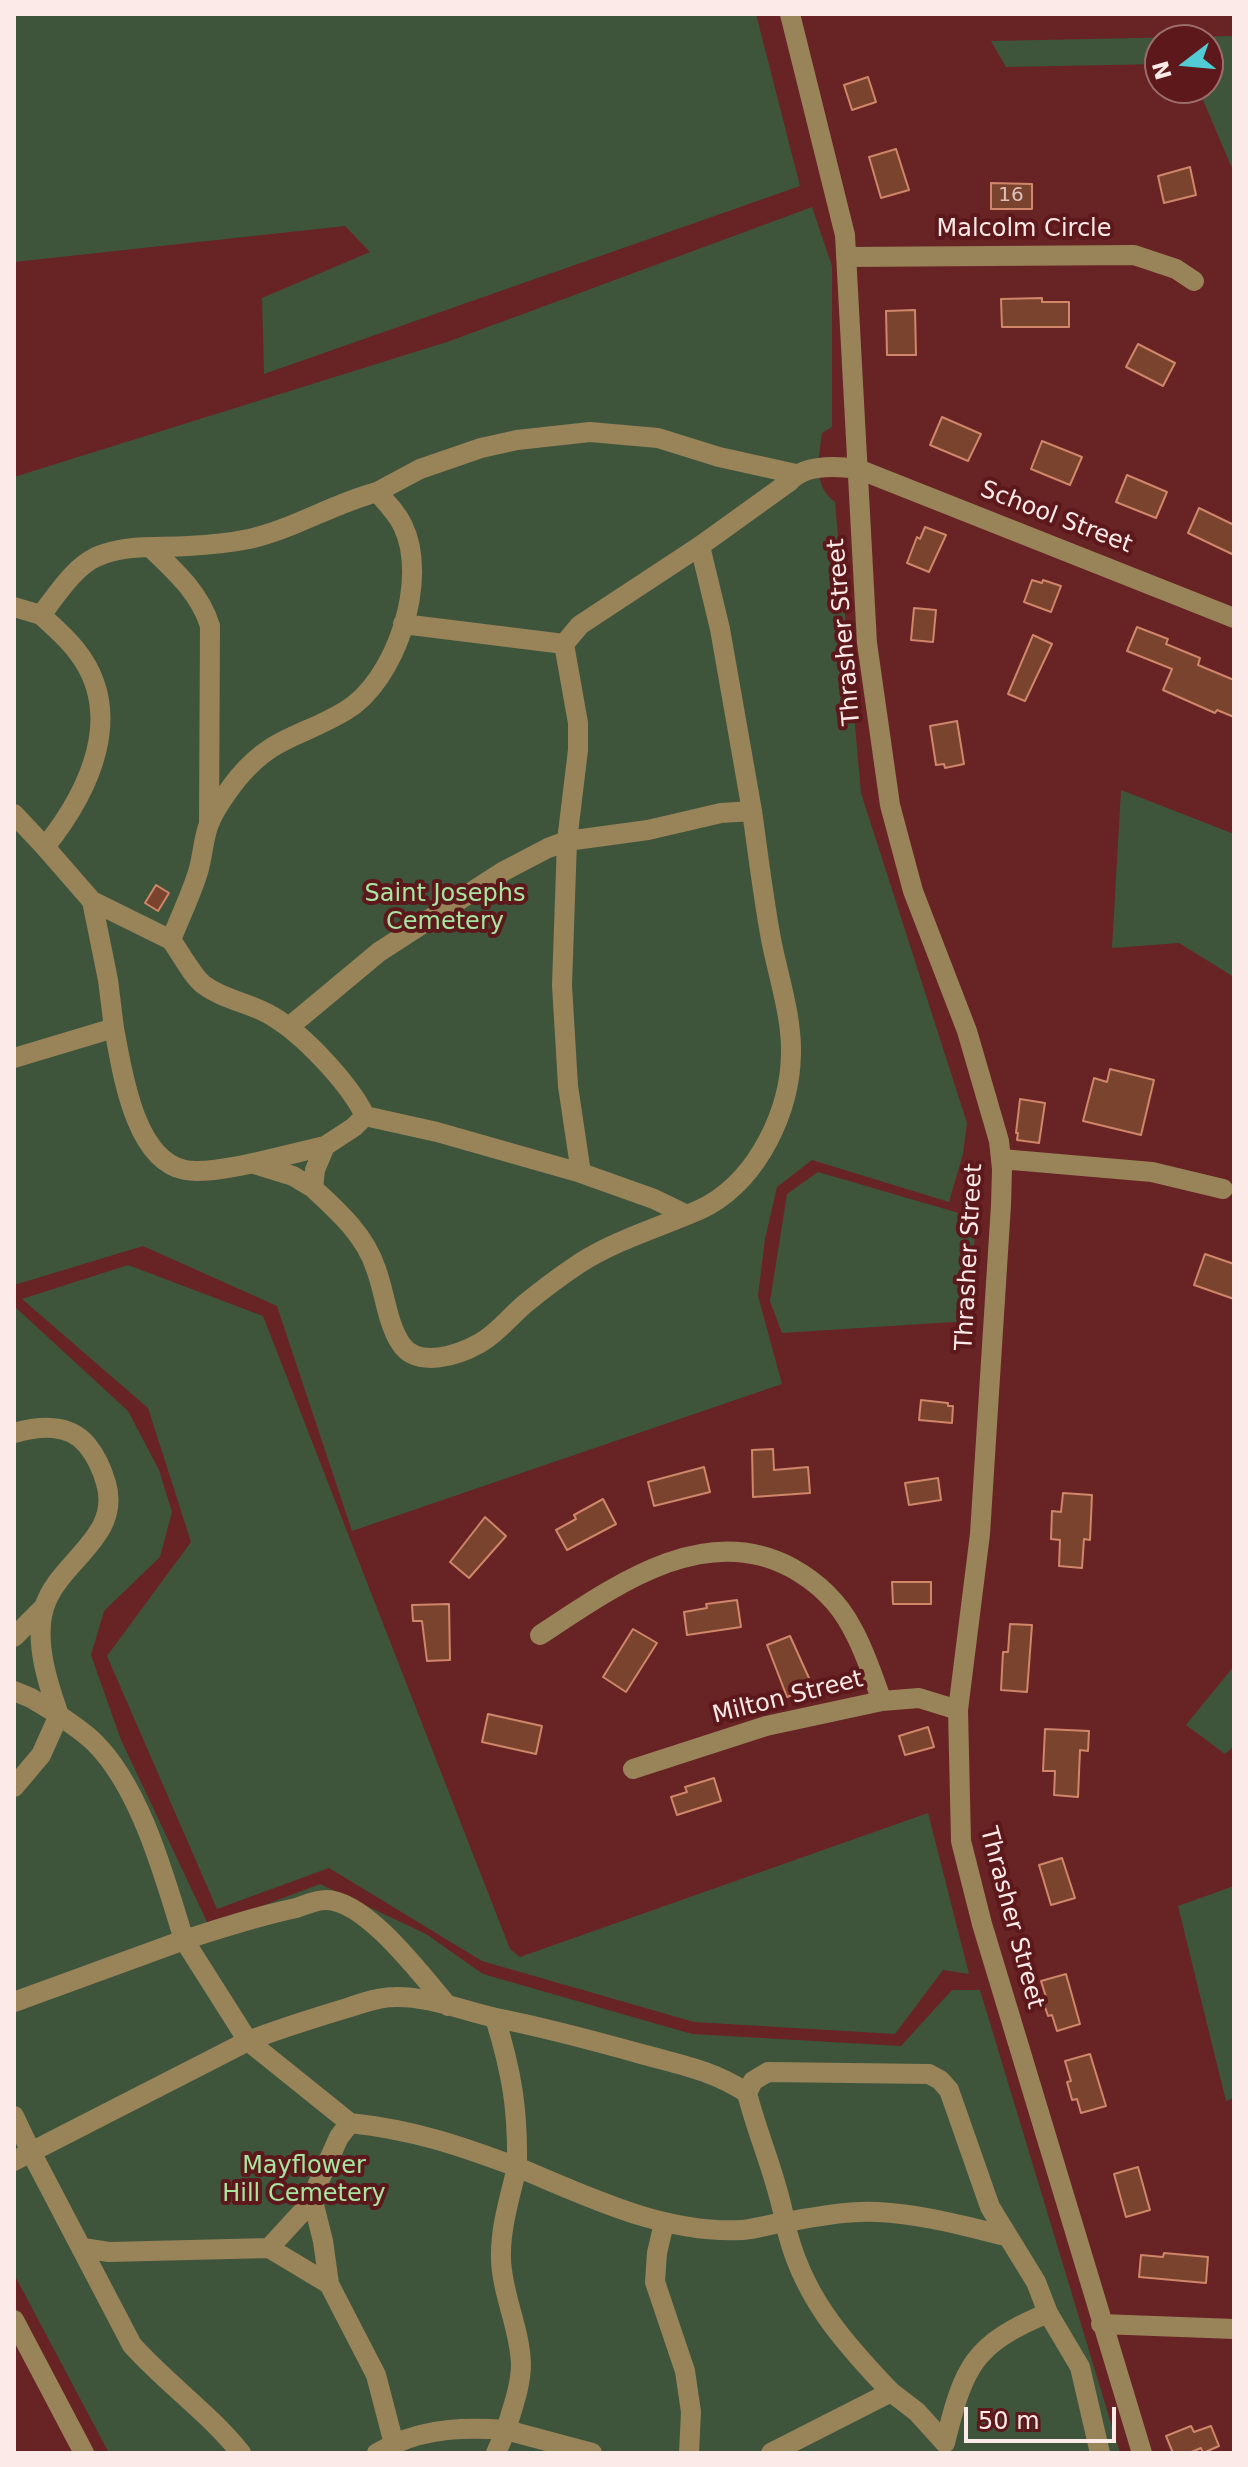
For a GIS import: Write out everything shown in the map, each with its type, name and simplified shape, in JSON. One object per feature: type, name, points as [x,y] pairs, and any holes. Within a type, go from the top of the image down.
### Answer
[{"type":"street","name":"Thrasher Street","points":[[790,14],[843,224],[867,643],[890,805],[913,891],[967,1031],[999,1141],[1001,1159],[1001,1205],[981,1519],[958,1710],[959,1820],[966,1869],[1142,2453]]},
{"type":"street","name":"Malcolm Circle","points":[[847,257],[1134,255],[1176,269],[1194,281]]},
{"type":"street","points":[[41,615],[76,572],[92,559],[124,549],[220,544],[248,539],[299,522],[345,501],[377,492],[420,469],[481,448],[517,440],[590,432],[658,438],[719,457],[796,474],[835,466],[858,469]]},
{"type":"street","name":"School Street","points":[[858,469],[1234,618]]},
{"type":"street","points":[[564,644],[580,625],[700,546],[796,474]]},
{"type":"street","points":[[209,824],[226,794],[251,762],[289,736],[346,711],[360,700],[391,657],[411,600],[412,556],[403,526],[394,510],[377,492]]},
{"type":"street","points":[[250,1162],[293,1176],[313,1188],[338,1211],[368,1249],[402,1346],[413,1355],[428,1359],[446,1356],[480,1343],[501,1328],[524,1304],[600,1251],[709,1205],[731,1188],[753,1162],[770,1137],[782,1110],[789,1082],[790,1039],[720,629],[700,546]]},
{"type":"street","points":[[151,548],[188,584],[206,611],[210,626],[209,824],[198,871],[171,940]]},
{"type":"street","points":[[14,607],[41,615],[71,643],[89,672],[95,689],[100,725],[94,768],[63,825],[45,847]]},
{"type":"street","points":[[403,624],[564,644]]},
{"type":"street","points":[[564,644],[578,723],[578,750],[567,841],[562,1001],[568,1086],[581,1173]]},
{"type":"street","points":[[289,1027],[379,952],[504,871],[567,841],[648,830],[721,813],[752,811]]},
{"type":"street","points":[[14,814],[92,901],[171,940],[201,983],[216,993],[270,1015],[289,1027],[355,1095],[365,1116]]},
{"type":"street","points":[[92,901],[107,970],[121,1067],[145,1139],[155,1153],[171,1166],[187,1171],[211,1170],[325,1146],[365,1116]]},
{"type":"street","points":[[14,1058],[114,1028]]},
{"type":"street","points":[[365,1116],[437,1132],[581,1173],[654,1199],[687,1215]]},
{"type":"street","points":[[313,1188],[315,1170],[325,1146]]},
{"type":"street","points":[[1001,1159],[1152,1172],[1223,1189]]},
{"type":"street","points":[[14,1433],[60,1428],[78,1434],[98,1460],[109,1491],[110,1509],[103,1526],[62,1578],[44,1607],[14,1637]]},
{"type":"street","points":[[540,1635],[597,1597],[655,1568],[697,1553],[743,1552],[784,1564],[825,1592],[852,1628],[882,1701]]},
{"type":"street","points":[[14,1787],[41,1755],[59,1715],[46,1678],[42,1646],[44,1607]]},
{"type":"street","points":[[14,1691],[59,1715],[95,1743],[125,1785],[145,1825],[184,1940],[248,2041],[350,2123],[429,2135],[664,2223],[745,2230],[838,2213],[878,2212],[1006,2236]]},
{"type":"street","name":"Milton Street","points":[[633,1769],[766,1726],[882,1701],[919,1698],[958,1710]]},
{"type":"street","points":[[14,2002],[250,1918],[326,1900],[365,1917],[388,1936],[448,2006]]},
{"type":"street","points":[[22,2156],[248,2041],[290,2025],[390,1997],[411,1997],[566,2032],[723,2077],[747,2093],[780,2194],[790,2246],[810,2294],[834,2329],[891,2392],[917,2412],[942,2450]]},
{"type":"street","points":[[495,2018],[513,2082],[518,2130],[517,2167],[504,2223],[501,2256],[503,2282],[521,2365],[516,2399],[496,2453]]},
{"type":"street","points":[[747,2093],[753,2081],[768,2072],[929,2074],[940,2080],[949,2090],[978,2180],[1080,2367],[1100,2453]]},
{"type":"street","points":[[14,2116],[22,2156],[83,2248],[132,2345],[241,2453]]},
{"type":"street","points":[[269,2248],[304,2210],[339,2137],[350,2123]]},
{"type":"street","points":[[312,2197],[329,2284],[376,2375],[388,2412],[388,2450]]},
{"type":"street","points":[[664,2223],[655,2282],[685,2371],[691,2412],[689,2453]]},
{"type":"street","points":[[83,2248],[109,2252],[269,2248],[329,2284]]},
{"type":"street","points":[[942,2450],[958,2392],[970,2368],[1003,2333],[1048,2313]]},
{"type":"street","points":[[14,2320],[84,2453]]},
{"type":"street","points":[[1101,2324],[1234,2329]]},
{"type":"street","points":[[771,2453],[891,2392]]},
{"type":"street","points":[[388,2450],[410,2437],[438,2430],[472,2428],[506,2430],[592,2453]]},
{"type":"green space","points":[[14,14],[756,14],[800,186],[264,374],[262,298],[370,252],[345,226],[14,262]]},
{"type":"green space","points":[[1224,36],[1234,36],[1234,173],[1205,104],[1224,104]]},
{"type":"green space","points":[[1144,38],[1144,64],[1006,67],[991,41]]},
{"type":"green space","name":"Saint Josephs Cemetery","points":[[812,207],[832,266],[832,427],[822,433],[819,470],[823,488],[835,502],[861,793],[967,1123],[963,1154],[949,1202],[812,1160],[777,1187],[765,1239],[758,1296],[782,1384],[352,1531],[277,1306],[143,1246],[14,1285],[14,477],[450,341]]},
{"type":"green space","points":[[1121,790],[1234,834],[1234,977],[1179,943],[1112,948]]},
{"type":"green space","points":[[818,1172],[976,1218],[969,1321],[782,1333],[770,1301],[787,1194]]},
{"type":"green space","points":[[128,1265],[263,1316],[510,1949],[520,1957],[928,1813],[969,1974],[943,1970],[895,2034],[694,2022],[482,1961],[329,1868],[217,1909],[107,1656],[191,1542],[148,1408],[22,1299]]},
{"type":"green space","name":"Mayflower Hill Cemetery","points":[[14,1306],[128,1411],[159,1470],[172,1512],[160,1557],[104,1611],[91,1655],[121,1740],[209,1926],[320,1884],[426,1934],[483,1974],[692,2034],[901,2046],[952,1990],[980,1990],[1120,2453],[109,2453],[14,2274]]},
{"type":"green space","points":[[1234,1666],[1234,1746],[1225,1754],[1186,1725]]},
{"type":"green space","points":[[1234,1886],[1234,2098],[1226,2101],[1178,1906]]},
{"type":"building","points":[[868,77],[876,102],[852,110],[844,85]]},
{"type":"building","points":[[896,149],[909,190],[881,198],[869,157]]},
{"type":"building","points":[[1190,167],[1196,195],[1164,203],[1158,176]]},
{"type":"building","points":[[991,183],[1032,184],[1032,209],[991,209]]},
{"type":"building","points":[[1042,298],[1042,302],[1069,302],[1069,327],[1002,327],[1001,299]]},
{"type":"building","points":[[915,310],[916,355],[887,355],[886,311]]},
{"type":"building","points":[[1138,344],[1175,363],[1163,386],[1126,367]]},
{"type":"building","points":[[942,417],[981,434],[968,461],[930,445]]},
{"type":"building","points":[[1042,441],[1082,457],[1070,485],[1031,469]]},
{"type":"building","points":[[1127,475],[1167,492],[1156,518],[1116,502]]},
{"type":"building","points":[[1199,508],[1234,525],[1234,555],[1188,533]]},
{"type":"building","points":[[925,527],[946,535],[929,572],[907,563],[917,537],[920,539]]},
{"type":"building","points":[[1032,580],[1061,586],[1051,612],[1024,602]]},
{"type":"building","points":[[914,608],[936,610],[933,642],[911,640]]},
{"type":"building","points":[[1137,627],[1168,639],[1166,644],[1200,658],[1198,665],[1234,680],[1234,717],[1217,710],[1215,713],[1163,690],[1172,669],[1127,651]]},
{"type":"building","points":[[1033,635],[1052,644],[1025,701],[1008,694]]},
{"type":"building","points":[[957,721],[964,764],[945,768],[944,764],[936,765],[930,726]]},
{"type":"building","points":[[156,885],[169,893],[158,911],[145,903]]},
{"type":"building","points":[[1110,1069],[1154,1080],[1141,1135],[1083,1121],[1094,1078],[1107,1082]]},
{"type":"building","points":[[1020,1099],[1045,1103],[1039,1143],[1017,1140]]},
{"type":"building","points":[[1205,1254],[1234,1264],[1234,1299],[1194,1285]]},
{"type":"building","points":[[921,1400],[953,1406],[952,1423],[919,1420]]},
{"type":"building","points":[[773,1449],[774,1470],[808,1467],[810,1493],[753,1497],[752,1450]]},
{"type":"building","points":[[704,1467],[710,1492],[654,1506],[648,1482]]},
{"type":"building","points":[[938,1478],[941,1500],[909,1505],[905,1483]]},
{"type":"building","points":[[1063,1493],[1092,1495],[1090,1540],[1084,1539],[1082,1568],[1059,1566],[1060,1540],[1051,1539],[1052,1511],[1061,1512]]},
{"type":"building","points":[[603,1499],[616,1524],[567,1550],[556,1530],[576,1519],[574,1515]]},
{"type":"building","points":[[485,1517],[506,1536],[469,1578],[450,1562]]},
{"type":"building","points":[[892,1582],[931,1582],[931,1604],[893,1604]]},
{"type":"building","points":[[737,1600],[741,1627],[687,1635],[684,1612],[707,1608],[706,1604]]},
{"type":"building","points":[[449,1604],[450,1660],[427,1661],[422,1621],[413,1621],[412,1605]]},
{"type":"building","points":[[1010,1624],[1032,1625],[1027,1692],[1001,1690],[1003,1652],[1008,1652]]},
{"type":"building","points":[[633,1629],[657,1643],[626,1692],[603,1677]]},
{"type":"building","points":[[790,1636],[813,1687],[787,1697],[767,1645]]},
{"type":"building","points":[[488,1714],[542,1726],[536,1754],[482,1742]]},
{"type":"building","points":[[928,1727],[934,1747],[905,1755],[899,1736]]},
{"type":"building","points":[[1045,1729],[1089,1731],[1088,1751],[1080,1750],[1078,1797],[1054,1795],[1055,1771],[1043,1771]]},
{"type":"building","points":[[714,1778],[721,1801],[677,1815],[671,1797],[687,1792],[685,1787]]},
{"type":"building","points":[[1062,1858],[1075,1898],[1051,1905],[1039,1865]]},
{"type":"building","points":[[1066,1974],[1080,2024],[1057,2031],[1042,1998],[1046,1997],[1041,1981]]},
{"type":"building","points":[[1090,2054],[1106,2106],[1081,2113],[1077,2099],[1072,2100],[1065,2061]]},
{"type":"building","points":[[1138,2167],[1150,2210],[1126,2217],[1114,2174]]},
{"type":"building","points":[[1164,2253],[1208,2257],[1206,2283],[1139,2277],[1141,2255],[1163,2257]]},
{"type":"building","points":[[1191,2426],[1194,2432],[1211,2426],[1219,2446],[1203,2453],[1201,2448],[1189,2453],[1173,2453],[1166,2436]]}]
